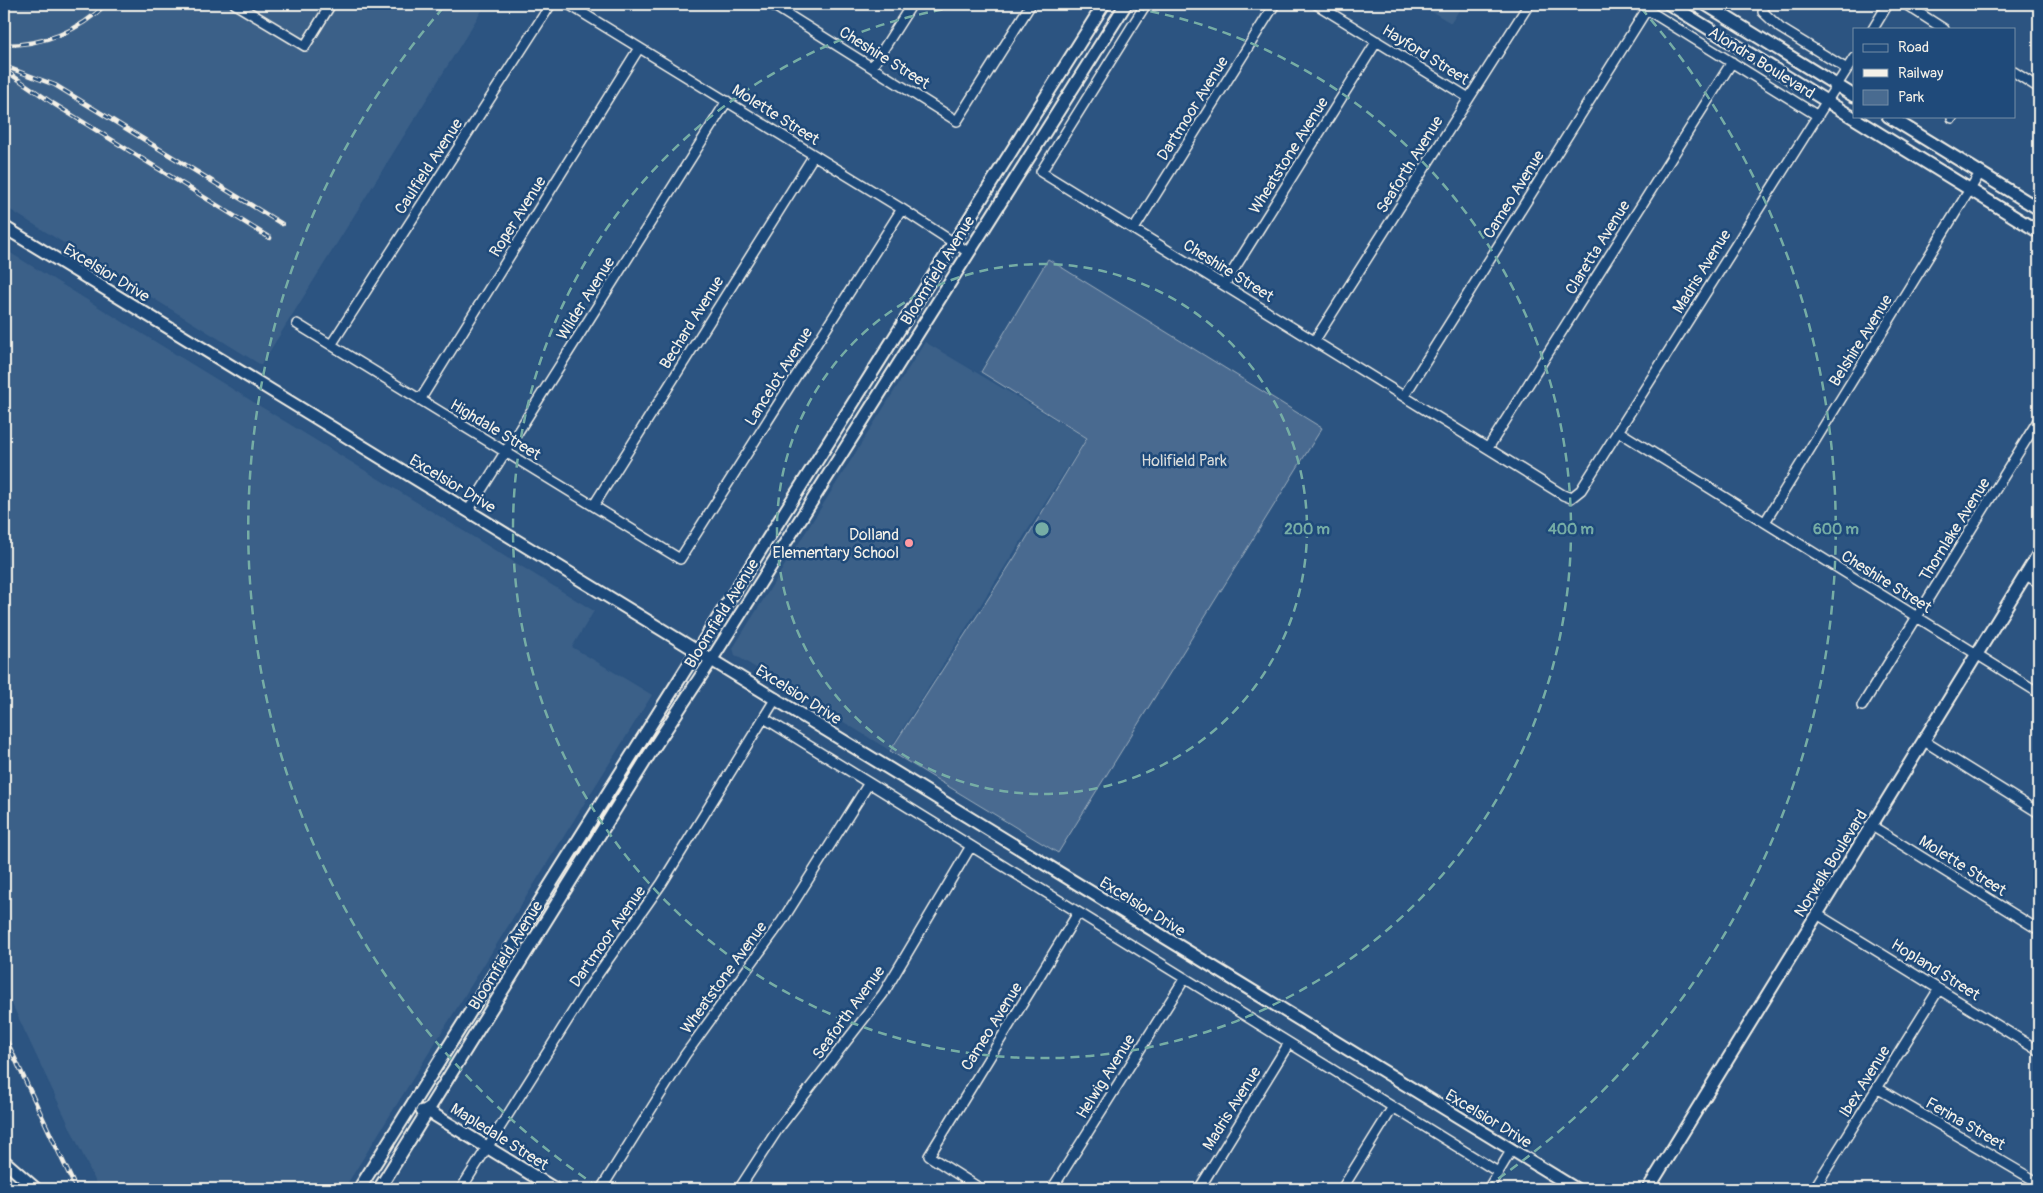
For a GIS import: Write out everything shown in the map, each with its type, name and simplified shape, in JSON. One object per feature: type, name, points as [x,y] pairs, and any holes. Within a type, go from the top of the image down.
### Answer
[{"type":"main road","name":"Bloomfield Avenue","points":[[359,1189],[698,651],[952,242],[1104,4]]},
{"type":"main road","name":"Bloomfield Avenue","points":[[379,1189],[649,755],[712,659],[1126,4]]},
{"type":"main road","name":"Alondra Boulevard","points":[[1669,4],[1853,117]]},
{"type":"main road","name":"Alondra Boulevard","points":[[1705,4],[1853,95]]},
{"type":"main road","name":"Alondra Boulevard","points":[[1855,118],[2039,232]]},
{"type":"main road","points":[[1891,118],[2039,209]]},
{"type":"main road","name":"Excelsior Drive","points":[[4,227],[1576,1189]]},
{"type":"main road","name":"Norwalk Boulevard","points":[[1648,1189],[2039,553]]},
{"type":"main road","points":[[444,1052],[452,1054],[464,1052]]},
{"type":"main road","points":[[444,1052],[452,1072]]},
{"type":"main road","points":[[408,1112],[428,1111],[423,1100],[422,1089]]},
{"type":"main road","name":"Mapledale Street","points":[[428,1111],[555,1189]]},
{"type":"main road","points":[[4,1161],[36,1189]]},
{"type":"street","points":[[235,4],[304,46],[331,4]]},
{"type":"street","name":"Caulfield Avenue","points":[[331,345],[551,4]]},
{"type":"street","name":"Molette Street","points":[[568,4],[902,209],[968,252]]},
{"type":"street","name":"Cheshire Street","points":[[770,4],[958,121],[1031,4]]},
{"type":"street","points":[[784,12],[789,4]]},
{"type":"street","points":[[872,67],[912,4]]},
{"type":"street","name":"Cheshire Street","points":[[1146,4],[1040,172],[1316,340],[1563,495],[1571,498]]},
{"type":"street","name":"Dartmoor Avenue","points":[[1134,229],[1275,4]]},
{"type":"street","name":"Hayford Street","points":[[1316,4],[1469,98]]},
{"type":"street","name":"Seaforth Avenue","points":[[1316,340],[1529,4]]},
{"type":"street","name":"Alondra Boulevard","points":[[1638,4],[1818,116]]},
{"type":"street","points":[[1874,28],[1888,4]]},
{"type":"street","points":[[1905,4],[1942,28]]},
{"type":"street","name":"Cameo Avenue","points":[[1404,396],[1647,9]]},
{"type":"street","points":[[1763,12],[1780,28],[1847,69]]},
{"type":"street","name":"Wheatstone Avenue","points":[[1224,285],[1376,41]]},
{"type":"street","name":"Roper Avenue","points":[[420,400],[639,48]]},
{"type":"street","name":"Madris Avenue","points":[[1571,498],[1581,490],[1853,60]]},
{"type":"street","name":"Claretta Avenue","points":[[1488,448],[1732,62]]},
{"type":"street","points":[[2016,73],[2039,88]]},
{"type":"street","name":"Wilder Avenue","points":[[468,511],[727,102]]},
{"type":"street","name":"Bechard Avenue","points":[[594,505],[814,155]]},
{"type":"street","name":"Belshire Avenue","points":[[1765,522],[1980,173]]},
{"type":"street","name":"Lancelot Avenue","points":[[680,558],[902,209]]},
{"type":"street","name":"Highdale Street","points":[[296,324],[504,453],[680,558]]},
{"type":"street","name":"Thornlake Avenue","points":[[1862,706],[2039,419]]},
{"type":"street","name":"Cheshire Street","points":[[1618,431],[2039,693]]},
{"type":"street","points":[[2026,575],[2039,583]]},
{"type":"street","name":"Dartmoor Avenue","points":[[461,1189],[586,991],[662,883],[776,698]]},
{"type":"street","points":[[764,718],[1498,1172]]},
{"type":"street","points":[[1924,741],[2039,812]]},
{"type":"street","name":"Wheatstone Avenue","points":[[601,1189],[684,1055],[782,921],[869,783]]},
{"type":"street","name":"Molette Street","points":[[1872,826],[2039,930]]},
{"type":"street","name":"Seaforth Avenue","points":[[739,1189],[778,1128],[883,994],[971,846]]},
{"type":"street","name":"Cameo Avenue","points":[[981,1189],[929,1156],[1078,912]]},
{"type":"street","name":"Hopland Street","points":[[1818,914],[2039,1051]]},
{"type":"street","name":"Helwig Avenue","points":[[1052,1189],[1184,978]]},
{"type":"street","name":"Ibex Avenue","points":[[1818,1188],[1877,1088],[1939,989]]},
{"type":"street","name":"Madris Avenue","points":[[1199,1189],[1289,1043]]},
{"type":"street","name":"Ferina Street","points":[[1877,1088],[2039,1183]]},
{"type":"street","points":[[1342,1189],[1393,1107]]},
{"type":"street","points":[[1488,1189],[1511,1150]]},
{"type":"shaded area","points":[[4,4],[486,4],[261,365],[4,206]]},
{"type":"shaded area","points":[[1419,4],[1463,4],[1451,23]]},
{"type":"shaded area","points":[[4,249],[594,611],[572,647],[652,695],[344,1189],[99,1189],[4,987]]},
{"type":"shaded area","name":"Dolland Elementary School","points":[[925,342],[1086,438],[889,750],[735,655],[733,648]]},
{"type":"green space","name":"Holifield Park","points":[[1048,259],[1322,428],[1058,853],[890,751],[1015,557],[1087,438],[981,372]]},
{"type":"railway","points":[[4,45],[32,43],[59,35],[84,22],[106,4]]},
{"type":"railway","points":[[4,66],[55,85],[282,224]]},
{"type":"railway","points":[[6,71],[54,104],[270,238]]},
{"type":"railway","points":[[4,1035],[76,1189]]},
{"type":"place","name":"Dolland Elementary School","points":[[909,543]]}]
